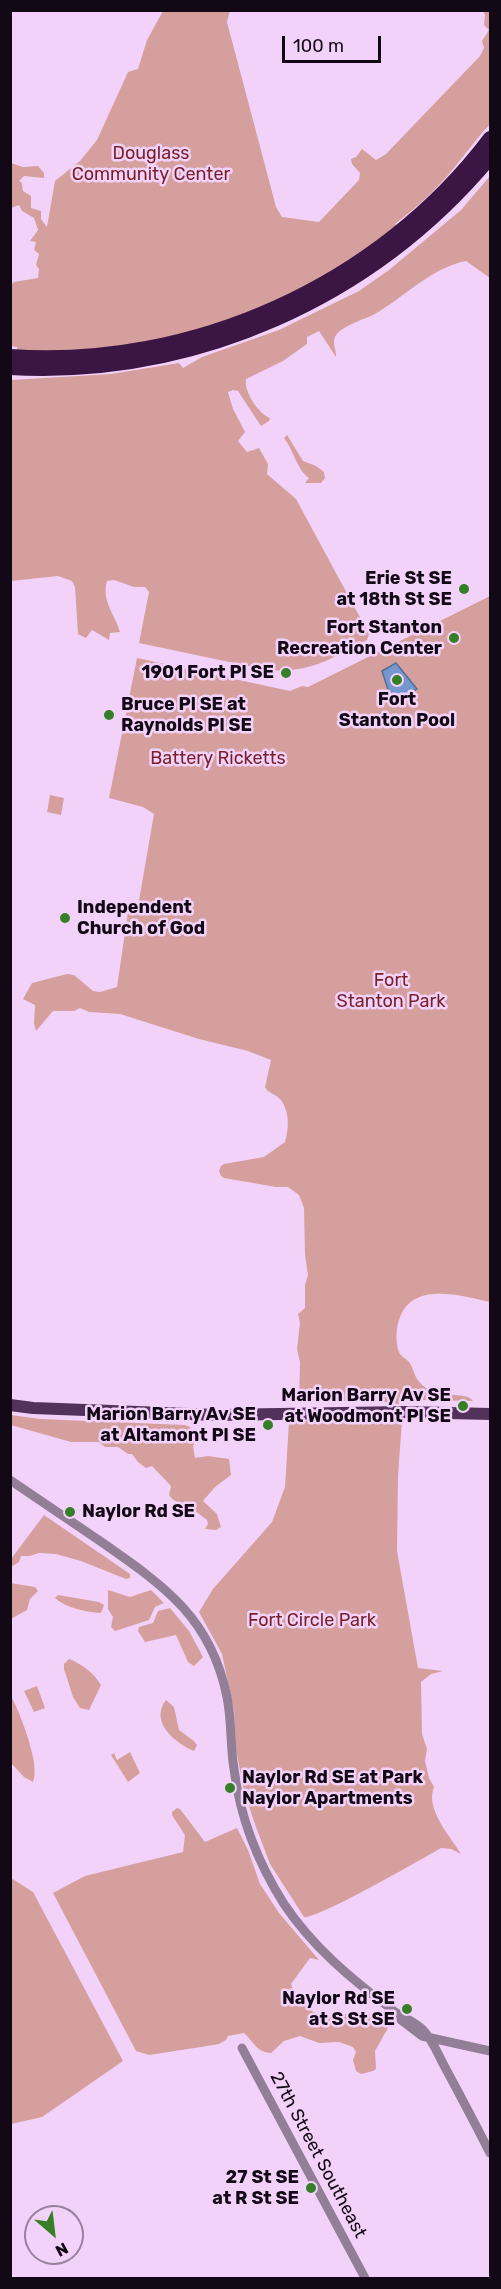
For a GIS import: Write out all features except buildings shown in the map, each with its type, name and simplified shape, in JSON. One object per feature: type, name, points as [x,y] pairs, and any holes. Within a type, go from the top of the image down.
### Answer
[{"type":"highway","points":[[10,356],[75,356],[134,350],[209,333],[276,308],[335,276],[400,231],[449,185],[490,138]]},
{"type":"highway","points":[[10,374],[133,362],[190,350],[248,332],[309,304],[355,279],[401,246],[446,206],[490,158]]},
{"type":"highway","points":[[10,368],[61,369]]},
{"type":"main road","points":[[10,1405],[33,1408],[216,1415],[406,1412],[490,1414]]},
{"type":"street","points":[[10,1480],[152,1577],[176,1598],[194,1620],[209,1646],[222,1678],[229,1707],[238,1796],[253,1844],[268,1877],[290,1912],[316,1945],[343,1971],[398,2013],[398,2018],[416,2033],[490,2051]]},
{"type":"street","points":[[429,2037],[490,2153]]},
{"type":"street","name":"27th Street Southeast","points":[[242,2048],[364,2278]]},
{"type":"green space","name":"Douglass Community Center","points":[[230,10],[227,22],[276,207],[282,217],[319,222],[359,180],[360,173],[352,164],[351,159],[356,157],[362,149],[376,160],[386,154],[480,56],[484,48],[482,41],[489,30],[484,25],[483,11],[490,11],[490,124],[441,183],[395,224],[397,226],[359,255],[286,298],[182,336],[106,349],[17,352],[17,347],[11,346],[11,285],[14,282],[38,278],[39,269],[36,265],[39,254],[34,250],[36,242],[30,241],[38,230],[34,218],[22,211],[19,205],[11,208],[11,163],[23,167],[38,166],[44,173],[44,178],[24,176],[19,181],[22,183],[23,191],[31,196],[31,208],[41,211],[41,219],[47,227],[55,181],[80,161],[97,140],[128,72],[138,69],[147,40],[163,11]]},
{"type":"green space","points":[[490,176],[490,278],[466,261],[441,270],[373,315],[339,332],[334,341],[336,357],[319,331],[307,337],[307,344],[283,361],[246,379],[247,390],[253,402],[270,418],[261,426],[238,391],[228,392],[233,409],[245,432],[238,441],[247,452],[259,448],[268,464],[267,474],[296,499],[369,634],[367,640],[319,664],[295,669],[267,670],[139,643],[149,592],[145,587],[134,587],[114,580],[107,581],[107,601],[120,632],[110,633],[109,640],[92,630],[86,638],[78,634],[75,587],[72,581],[58,576],[11,581],[11,380],[111,374],[179,363],[183,368],[202,357],[279,330],[359,291],[389,270],[461,210]]},
{"type":"green space","points":[[287,435],[303,461],[324,472],[325,478],[321,483],[305,483],[309,478],[301,470],[284,438]]},
{"type":"green space","points":[[490,596],[490,1302],[453,1295],[427,1295],[407,1306],[400,1317],[397,1334],[400,1354],[412,1366],[417,1379],[424,1386],[431,1391],[463,1396],[473,1401],[416,1400],[399,1401],[399,1404],[377,1401],[299,1401],[300,1362],[297,1349],[300,1323],[298,1314],[305,1308],[305,1285],[308,1275],[305,1255],[304,1208],[299,1195],[288,1187],[224,1178],[219,1171],[224,1164],[264,1157],[285,1142],[288,1126],[286,1109],[280,1099],[265,1087],[271,1060],[248,1051],[199,1039],[120,1014],[89,1012],[80,1008],[74,1011],[53,1011],[36,1031],[35,1005],[23,999],[32,983],[67,974],[74,975],[93,991],[100,992],[117,987],[128,912],[137,912],[154,814],[143,807],[109,798],[137,658],[290,691],[302,686],[308,687]]},
{"type":"green space","points":[[50,795],[64,798],[61,815],[47,812]]},
{"type":"green space","points":[[11,1415],[40,1419],[190,1427],[196,1439],[193,1446],[195,1458],[208,1456],[229,1459],[231,1475],[215,1487],[203,1501],[217,1514],[221,1527],[216,1530],[205,1529],[208,1524],[207,1520],[190,1507],[171,1498],[169,1483],[152,1466],[146,1468],[132,1454],[118,1447],[105,1447],[99,1442],[71,1442],[11,1425]]},
{"type":"green space","name":"Fort Circle Park","points":[[402,1420],[398,1476],[397,1551],[418,1668],[443,1671],[431,1674],[421,1682],[422,1734],[427,1749],[425,1761],[434,1787],[432,1795],[436,1813],[461,1854],[451,1849],[441,1848],[329,1909],[304,1917],[270,1864],[256,1827],[244,1792],[236,1749],[234,1710],[222,1654],[199,1612],[213,1589],[272,1522],[285,1487],[289,1421]]},
{"type":"green space","points":[[44,1515],[130,1574],[130,1578],[126,1579],[81,1561],[56,1554],[39,1553],[21,1556],[19,1562],[11,1567],[11,1559]]},
{"type":"green space","points":[[10,1583],[35,1587],[38,1591],[30,1599],[27,1610],[11,1619]]},
{"type":"green space","points":[[108,1590],[130,1597],[151,1590],[164,1603],[155,1607],[149,1620],[115,1631],[111,1627],[113,1617],[108,1609]]},
{"type":"green space","points":[[58,1595],[99,1602],[104,1605],[101,1613],[83,1610],[71,1607],[55,1598]]},
{"type":"green space","points":[[170,1608],[189,1631],[203,1657],[194,1666],[188,1662],[176,1635],[145,1642],[138,1631],[139,1627],[153,1623],[158,1611]]},
{"type":"green space","points":[[69,1659],[87,1669],[101,1685],[89,1710],[80,1708],[73,1697],[64,1669],[64,1664]]},
{"type":"green space","points":[[37,1686],[45,1708],[34,1712],[24,1691]]},
{"type":"green space","points":[[10,1694],[19,1712],[32,1751],[35,1774],[33,1782],[24,1777],[11,1763]]},
{"type":"green space","points":[[166,1700],[174,1707],[179,1730],[197,1745],[194,1751],[179,1743],[162,1724],[162,1708]]},
{"type":"green space","points":[[130,1752],[140,1773],[128,1782],[111,1755],[114,1753],[117,1760]]},
{"type":"green space","points":[[177,1808],[205,1842],[237,1828],[248,1850],[260,1884],[279,1913],[319,1960],[310,1958],[291,1984],[307,2007],[319,2014],[368,2014],[384,2020],[388,2028],[375,2051],[376,2069],[361,2074],[356,2071],[353,2060],[356,2052],[353,2047],[339,2042],[319,2043],[300,2036],[284,2041],[271,2053],[259,2049],[244,2033],[228,2036],[219,2044],[149,2055],[136,2051],[53,1893],[85,1876],[183,1852],[185,1835],[172,1815]]},
{"type":"green space","points":[[11,1878],[33,1892],[123,2061],[42,2117],[11,2124]]},
{"type":"water","name":"Fort Stanton Pool","points":[[396,663],[417,689],[392,702],[382,671]]},
{"type":"place","name":"Erie St SE at 18th St SE","points":[[464,589]]},
{"type":"place","name":"Fort Stanton Recreation Center","points":[[454,638]]},
{"type":"place","name":"1901 Fort Pl SE","points":[[286,673]]},
{"type":"place","name":"Fort Stanton Pool","points":[[397,680]]},
{"type":"place","name":"Bruce Pl SE at Raynolds Pl SE","points":[[109,715]]},
{"type":"place","name":"Independent Church of God","points":[[65,918]]},
{"type":"place","name":"Marion Barry Av SE at Woodmont Pl SE","points":[[463,1406]]},
{"type":"place","name":"Marion Barry Av SE at Altamont Pl SE","points":[[268,1425]]},
{"type":"place","name":"Naylor Rd SE","points":[[70,1512]]},
{"type":"place","name":"Naylor Rd SE at Park Naylor Apartments","points":[[230,1788]]},
{"type":"place","name":"Naylor Rd SE at S St SE","points":[[407,2009]]},
{"type":"place","name":"27 St SE at R St SE","points":[[311,2188]]},
{"type":"park label","name":"Battery Ricketts","points":[[218,759]]},
{"type":"park label","name":"Fort Stanton Park","points":[[391,991]]}]
